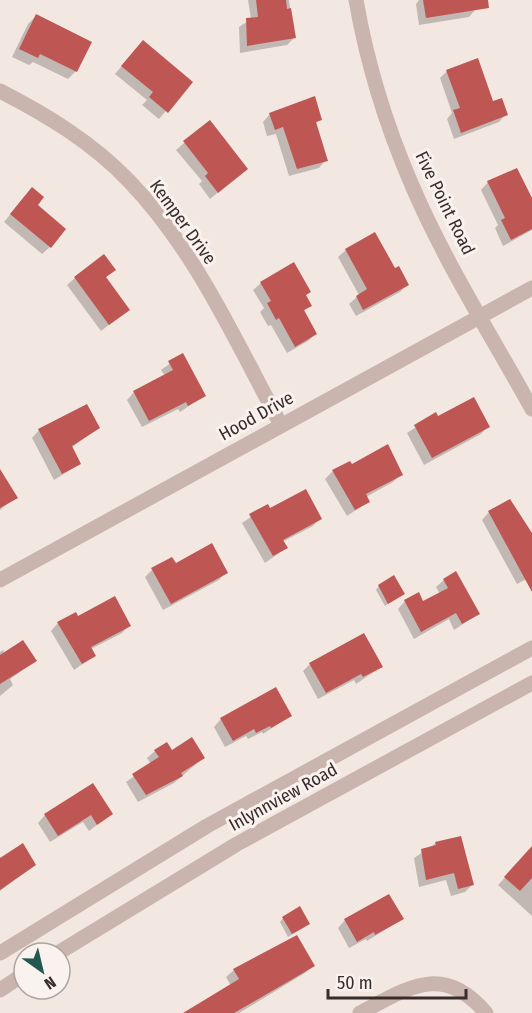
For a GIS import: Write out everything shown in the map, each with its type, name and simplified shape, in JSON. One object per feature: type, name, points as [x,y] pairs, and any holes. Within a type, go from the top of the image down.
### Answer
[{"type":"street","name":"Five Point Road","points":[[356,0],[373,74],[411,184],[532,409]]},
{"type":"street","name":"Kemper Drive","points":[[0,91],[57,123],[95,151],[136,190],[193,265],[281,425]]},
{"type":"street","name":"Hood Drive","points":[[0,580],[532,288]]},
{"type":"street","points":[[0,953],[207,826],[532,648]]},
{"type":"street","name":"Inlynnview Road","points":[[72,944],[237,844],[532,683]]},
{"type":"street","points":[[360,1013],[427,982],[445,984],[461,990],[475,1000],[486,1013]]},
{"type":"building","points":[[256,0],[286,0],[287,9],[291,8],[296,38],[247,46],[246,18],[258,17]]},
{"type":"building","points":[[423,0],[488,0],[489,8],[426,18]]},
{"type":"building","points":[[36,14],[92,42],[77,72],[40,54],[38,58],[19,49]]},
{"type":"building","points":[[143,40],[193,82],[168,113],[149,97],[153,92],[121,66]]},
{"type":"building","points":[[478,58],[493,101],[502,98],[508,115],[461,133],[453,110],[460,108],[446,70]]},
{"type":"building","points":[[315,96],[322,120],[316,122],[328,161],[297,169],[283,127],[275,130],[269,113]]},
{"type":"building","points":[[210,120],[248,169],[218,193],[205,176],[208,173],[183,141]]},
{"type":"building","points":[[517,168],[532,198],[532,229],[511,240],[501,220],[505,218],[487,181]]},
{"type":"building","points":[[32,187],[44,197],[38,205],[66,229],[51,248],[10,214]]},
{"type":"building","points":[[375,232],[395,268],[399,266],[409,285],[363,310],[356,296],[367,289],[345,249]]},
{"type":"building","points":[[104,254],[116,270],[106,277],[130,310],[109,325],[74,277]]},
{"type":"building","points":[[294,262],[311,292],[306,295],[312,306],[304,310],[317,334],[295,347],[279,318],[276,320],[267,303],[271,301],[260,282]]},
{"type":"building","points":[[183,353],[206,396],[188,406],[186,402],[149,421],[133,391],[173,370],[168,361]]},
{"type":"building","points":[[474,397],[490,427],[432,458],[414,425],[436,412],[438,416]]},
{"type":"building","points":[[87,404],[100,428],[72,446],[81,464],[62,474],[38,429]]},
{"type":"building","points":[[388,444],[403,475],[366,494],[370,502],[355,510],[332,470],[350,461],[352,464]]},
{"type":"building","points":[[0,469],[18,498],[0,508]]},
{"type":"building","points":[[306,489],[322,519],[283,540],[288,548],[273,556],[249,514],[268,504],[270,508]]},
{"type":"building","points":[[510,499],[532,533],[532,592],[488,511]]},
{"type":"building","points":[[212,543],[228,573],[171,604],[151,568],[172,557],[176,563]]},
{"type":"building","points":[[456,571],[480,614],[462,624],[456,613],[421,632],[404,600],[419,592],[423,601],[448,588],[443,579]]},
{"type":"building","points":[[394,575],[405,594],[388,604],[378,585]]},
{"type":"building","points":[[115,596],[131,626],[91,647],[96,656],[82,664],[57,622],[76,612],[78,616]]},
{"type":"building","points":[[364,633],[383,667],[363,677],[361,674],[326,693],[309,663]]},
{"type":"building","points":[[23,640],[37,661],[0,684],[0,655]]},
{"type":"building","points":[[276,687],[292,716],[271,728],[270,726],[256,733],[254,729],[233,741],[220,718]]},
{"type":"building","points":[[192,737],[205,758],[181,773],[183,776],[146,795],[132,774],[159,757],[154,750],[167,742],[172,750]]},
{"type":"building","points":[[93,783],[113,814],[97,825],[91,815],[58,836],[44,814]]},
{"type":"building","points":[[461,836],[474,885],[458,889],[454,873],[426,880],[421,849],[436,845],[435,842]]},
{"type":"building","points":[[23,843],[36,865],[0,890],[0,858]]},
{"type":"building","points":[[532,846],[532,878],[520,891],[504,877]]},
{"type":"building","points":[[389,894],[404,919],[357,942],[344,919]]},
{"type":"building","points":[[300,906],[310,924],[292,934],[282,917]]},
{"type":"building","points":[[297,935],[315,966],[234,1013],[183,1013],[239,979],[233,969]]}]
